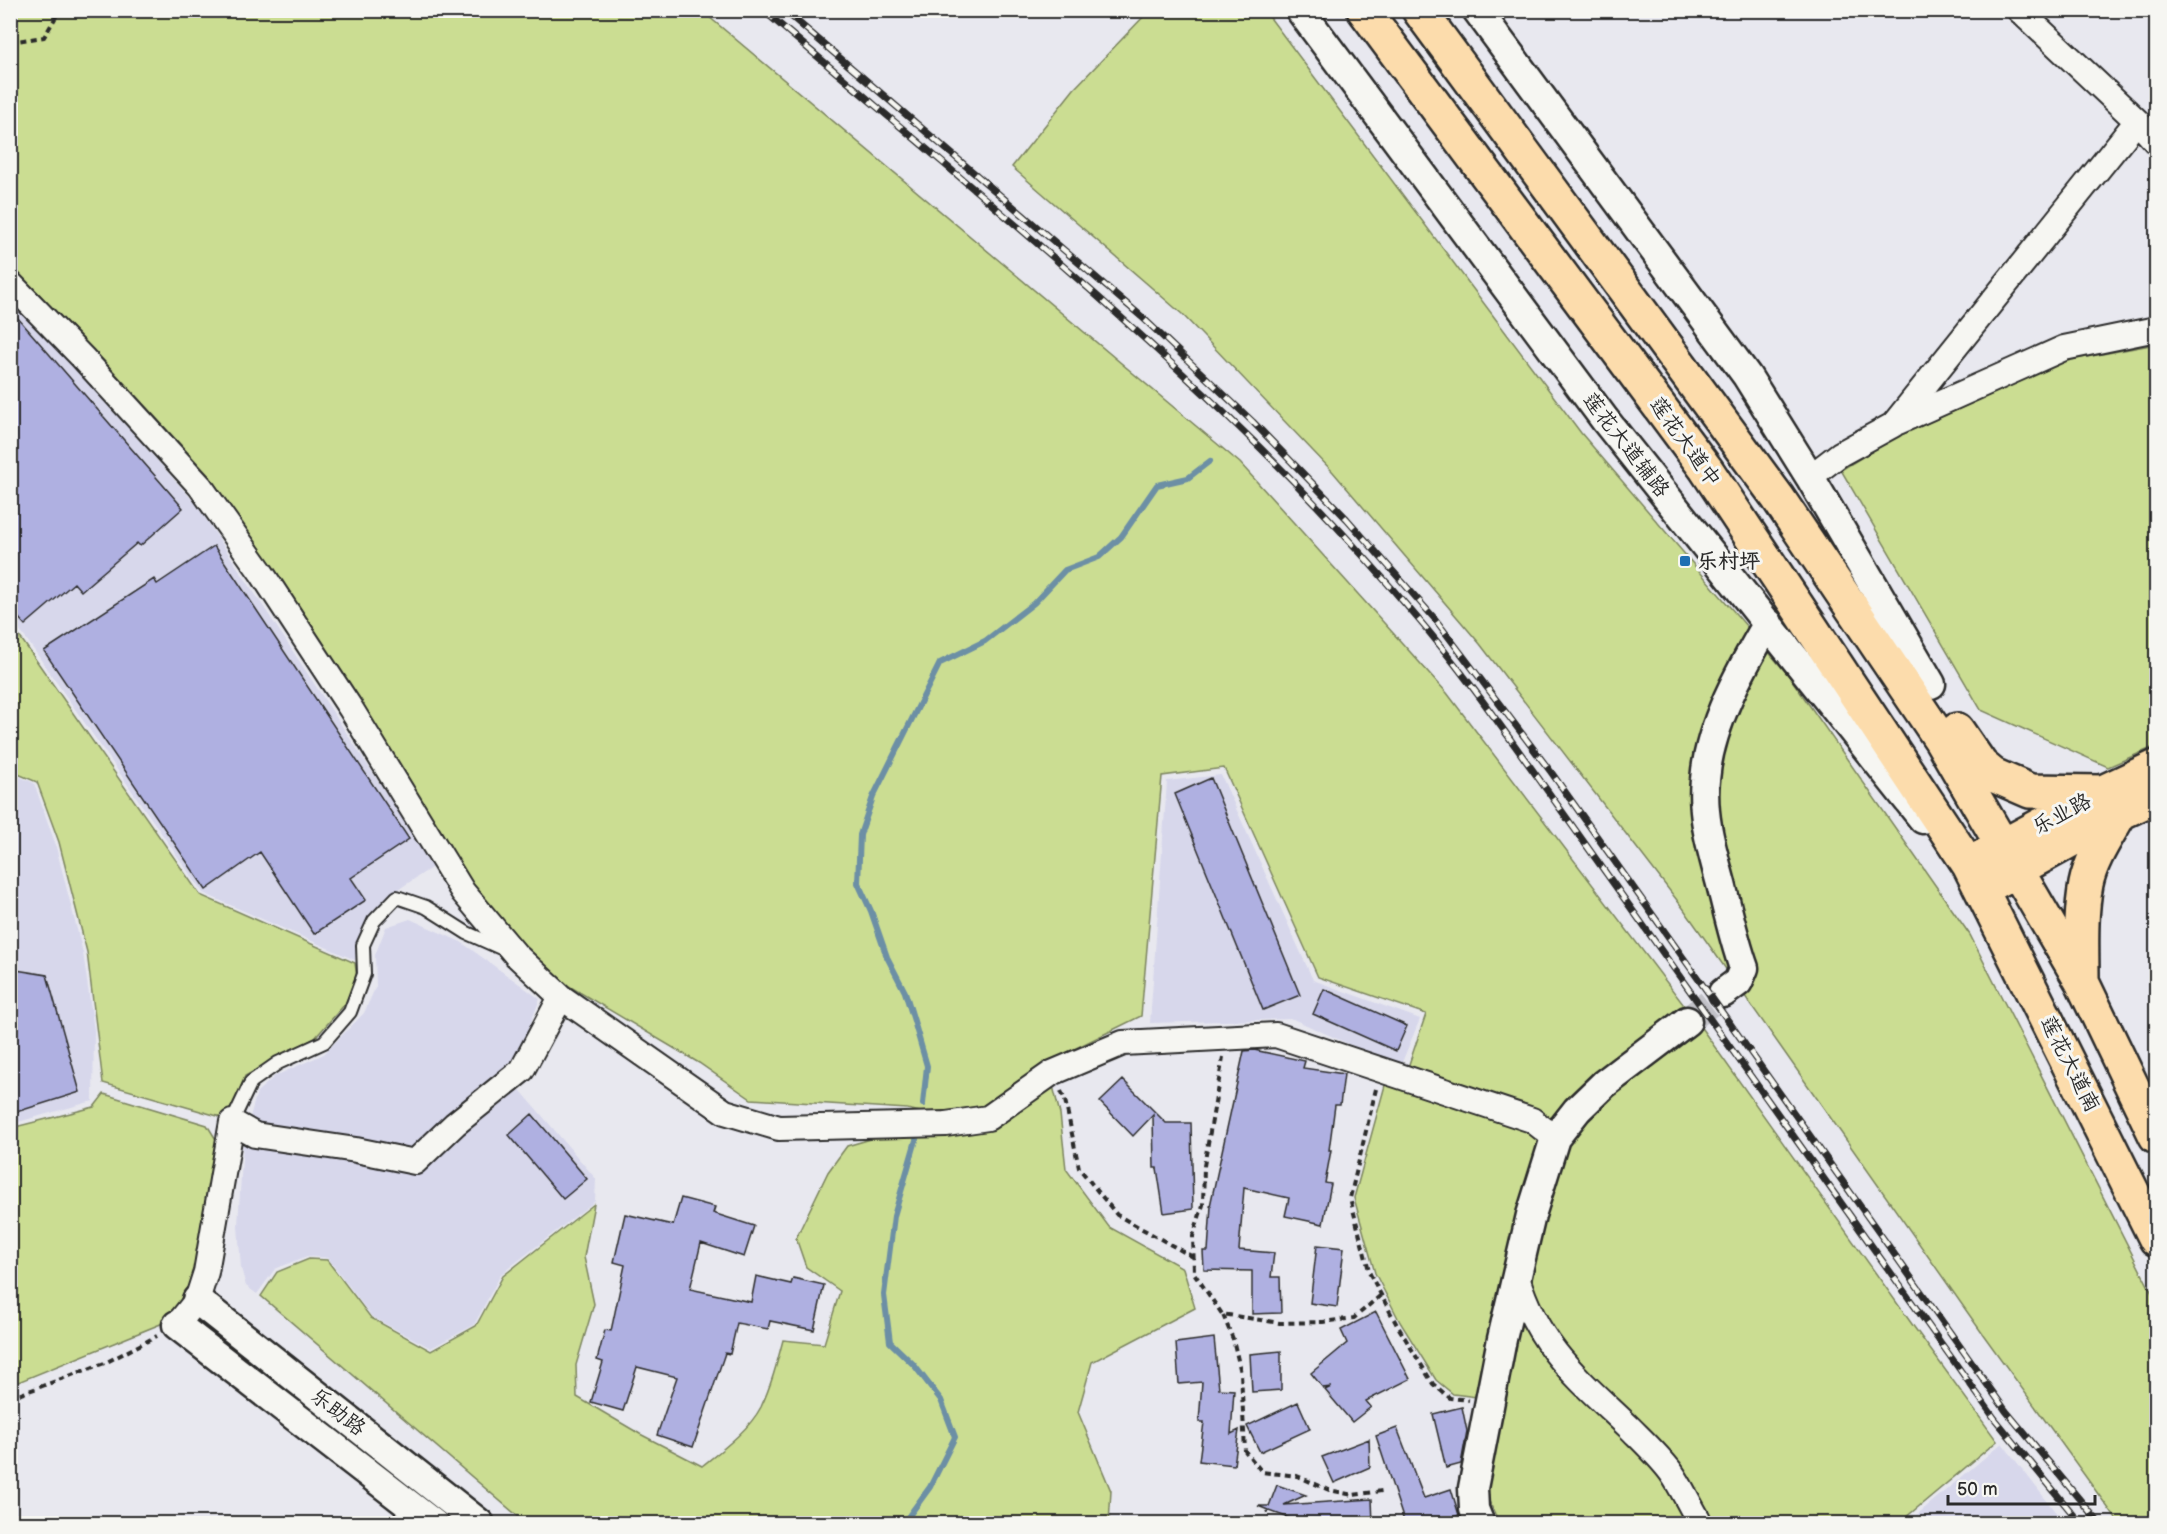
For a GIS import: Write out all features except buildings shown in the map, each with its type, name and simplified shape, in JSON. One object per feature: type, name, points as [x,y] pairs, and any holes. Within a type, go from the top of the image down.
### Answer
[{"type":"main road","name":"莲花大道中","points":[[1364,10],[1706,469],[1976,877]]},
{"type":"main road","name":"莲花大道中","points":[[1419,10],[1778,498],[1941,740],[2008,858]]},
{"type":"main road","points":[[1931,684],[1941,740]]},
{"type":"main road","points":[[1931,684],[1962,739],[1981,765],[1993,775],[2031,791],[2111,803],[2098,854],[2086,884],[2082,982]]},
{"type":"main road","name":"乐业路","points":[[1976,877],[2111,803],[2157,767]]},
{"type":"main road","name":"乐业路","points":[[2111,803],[2157,796]]},
{"type":"main road","points":[[2008,858],[2082,982],[2157,1136]]},
{"type":"main road","name":"莲花大道南","points":[[1976,877],[2157,1239]]},
{"type":"main road","points":[[2055,1035],[2072,1041],[2088,1035],[2094,1026],[2097,1013]]},
{"type":"main road","points":[[2083,1090],[2088,1073],[2094,1067],[2110,1063],[2124,1068]]},
{"type":"street","name":"莲花大道辅路","points":[[1300,10],[1605,420],[1925,822],[1976,877]]},
{"type":"street","points":[[1477,10],[1747,376],[1810,477],[1931,684]]},
{"type":"street","points":[[2019,10],[2157,142]]},
{"type":"street","points":[[1893,424],[2137,121]]},
{"type":"street","points":[[10,283],[83,358],[200,486],[261,572],[351,709],[462,892],[516,955],[561,997],[725,1112],[779,1128],[946,1124],[988,1118],[1052,1073],[1123,1043],[1276,1035],[1532,1120],[1556,1138]]},
{"type":"street","points":[[1810,477],[1840,454],[1893,424],[2064,348],[2157,329]]},
{"type":"street","points":[[1723,993],[1738,982],[1744,968],[1736,946],[1706,826],[1705,778],[1709,754],[1728,699],[1768,623]]},
{"type":"street","points":[[177,1325],[197,1300],[206,1272],[232,1122],[255,1136],[356,1150],[415,1162],[455,1124],[522,1070],[561,997]]},
{"type":"street","points":[[1480,1524],[1474,1509],[1473,1488],[1531,1215],[1556,1138],[1577,1110],[1604,1084],[1687,1021]]},
{"type":"street","points":[[1517,1277],[1525,1303],[1541,1335],[1571,1373],[1639,1437],[1671,1472],[1698,1519],[1698,1524]]},
{"type":"street","name":"乐助路","points":[[197,1300],[480,1524]]},
{"type":"street","name":"乐助路","points":[[177,1325],[434,1524]]},
{"type":"lane","points":[[232,1122],[251,1082],[278,1063],[324,1042],[350,1012],[364,974],[363,945],[374,921],[397,897],[426,907],[467,933],[516,955]]},
{"type":"path","points":[[10,42],[44,37],[60,10]]},
{"type":"path","points":[[1227,1038],[1204,1166],[1203,1205],[1193,1236],[1194,1273],[1222,1314],[1233,1339],[1241,1373],[1245,1451],[1262,1472],[1297,1476],[1329,1490],[1353,1495],[1382,1491]]},
{"type":"path","points":[[1382,1070],[1374,1093],[1350,1198],[1370,1274],[1396,1325],[1433,1384],[1450,1398],[1491,1402]]},
{"type":"path","points":[[1052,1073],[1065,1100],[1079,1168],[1117,1215],[1194,1257]]},
{"type":"path","points":[[1222,1314],[1280,1323],[1323,1322],[1354,1318],[1381,1295]]},
{"type":"path","points":[[10,1398],[107,1362],[177,1325]]},
{"type":"shaded area","points":[[10,296],[196,504],[434,866],[396,891],[370,916],[358,942],[355,960],[203,893],[11,620]]},
{"type":"shaded area","points":[[11,773],[34,783],[55,843],[83,953],[94,1030],[93,1101],[11,1124]]},
{"type":"shaded area","points":[[1221,775],[1313,980],[1420,1019],[1400,1067],[1293,1019],[1150,1023],[1167,781]]},
{"type":"shaded area","points":[[410,919],[461,942],[540,999],[515,1062],[505,1072],[596,1179],[595,1201],[501,1274],[474,1325],[431,1348],[372,1317],[328,1258],[307,1256],[275,1269],[257,1294],[246,1286],[241,1268],[238,1226],[243,1142],[257,1092],[275,1076],[324,1054],[364,1013],[376,986],[375,955],[386,927]]},
{"type":"shaded area","points":[[2002,1443],[2064,1523],[1907,1523]]},
{"type":"green space","points":[[11,11],[702,11],[1240,463],[1447,693],[1702,1029],[1997,1441],[1899,1523],[1502,1523],[1496,1516],[1481,1484],[1501,1400],[1453,1394],[1436,1380],[1400,1322],[1375,1273],[1354,1198],[1387,1078],[1402,1085],[1426,1014],[1318,977],[1224,768],[1162,776],[1141,1016],[1064,1054],[980,1110],[940,1116],[907,1109],[751,1099],[699,1063],[569,986],[526,948],[472,885],[211,478],[104,361],[11,265]]},
{"type":"green space","points":[[1149,11],[1265,11],[1581,433],[1789,676],[1970,935],[2156,1301],[2156,1523],[2119,1523],[1982,1333],[1683,908],[1480,644],[1333,472],[1182,314],[1012,167],[1074,89]]},
{"type":"green space","points":[[2156,344],[2156,746],[2108,767],[1981,710],[1841,470],[1892,439],[2065,361]]},
{"type":"green space","points":[[10,626],[200,895],[355,963],[357,979],[345,1004],[315,1038],[245,1076],[228,1119],[103,1083],[87,952],[59,842],[37,782],[11,771]]},
{"type":"green space","points":[[1053,1086],[1060,1114],[1066,1169],[1109,1227],[1183,1268],[1195,1308],[1092,1362],[1078,1412],[1111,1491],[1109,1523],[527,1524],[261,1296],[277,1272],[309,1259],[327,1260],[371,1318],[431,1351],[476,1326],[503,1276],[594,1204],[584,1257],[594,1304],[576,1365],[577,1397],[640,1434],[702,1466],[750,1424],[756,1415],[768,1391],[783,1340],[824,1344],[840,1291],[806,1267],[796,1238],[828,1172],[847,1146]]},
{"type":"green space","points":[[104,1094],[207,1125],[222,1149],[191,1291],[163,1323],[11,1385],[11,1128],[94,1107]]},
{"type":"waterway","points":[[923,1104],[927,1066],[914,1021],[905,992],[887,957],[871,911],[858,883],[860,835],[873,797],[940,663],[985,641],[1034,603],[1065,570],[1099,557],[1121,537],[1157,485],[1188,478],[1210,461]]},
{"type":"waterway","points":[[903,1524],[930,1487],[955,1437],[941,1400],[914,1365],[890,1342],[884,1295],[894,1216],[916,1140]]},
{"type":"tunnel","points":[[1687,1021],[1723,993]]},
{"type":"railway","points":[[763,10],[1007,217],[1186,377],[1289,477],[1398,596],[1449,657],[1506,733],[1995,1419],[2081,1524]]},
{"type":"railway","points":[[784,10],[1142,317],[1253,422],[1347,519],[1435,619],[1551,772],[2006,1411],[2100,1524]]},
{"type":"place","name":"乐村坪","points":[[1685,561]]}]
